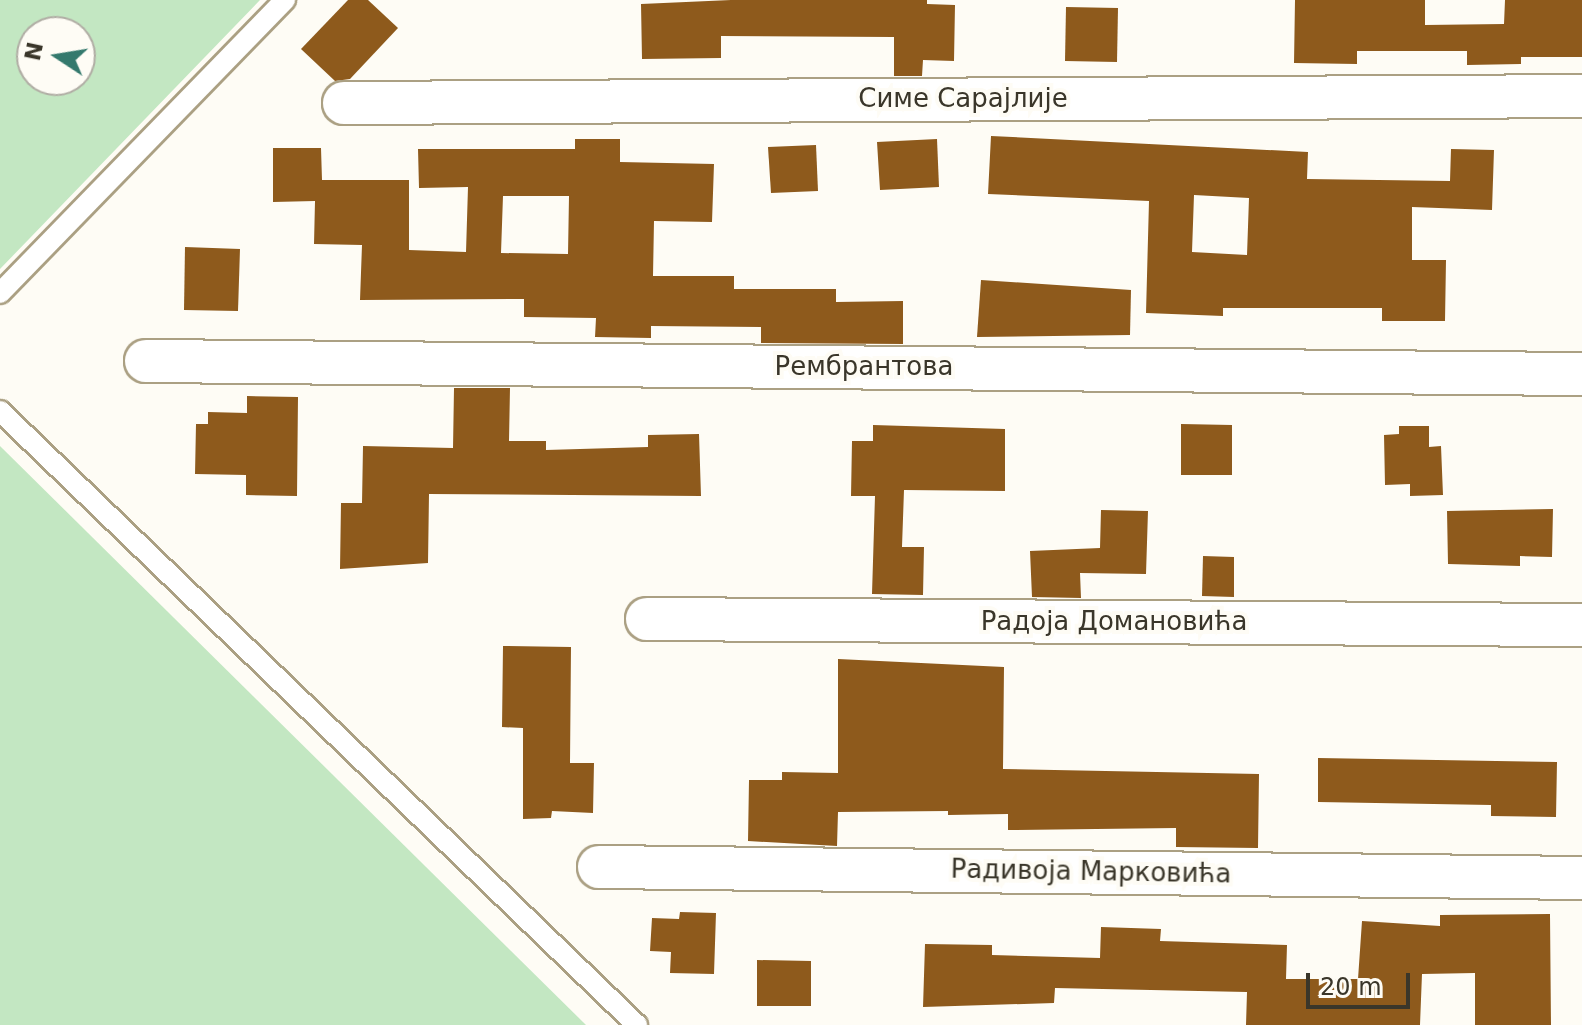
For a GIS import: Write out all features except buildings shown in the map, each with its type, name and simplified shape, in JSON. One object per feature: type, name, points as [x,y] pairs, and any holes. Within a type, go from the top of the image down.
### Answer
[{"type":"street","name":"Симе Сарајлије","points":[[344,103],[1582,96]]},
{"type":"street","name":"Рембрантова","points":[[146,361],[1582,374]]},
{"type":"street","name":"Радоја Домановића","points":[[647,619],[1582,625]]},
{"type":"street","name":"Радивоја Марковића","points":[[599,867],[1582,878]]},
{"type":"lane","points":[[0,293],[285,0]]},
{"type":"lane","points":[[0,411],[637,1025]]},
{"type":"green space","points":[[0,0],[260,0],[0,269]]},
{"type":"green space","points":[[0,446],[586,1025],[0,1025]]}]
